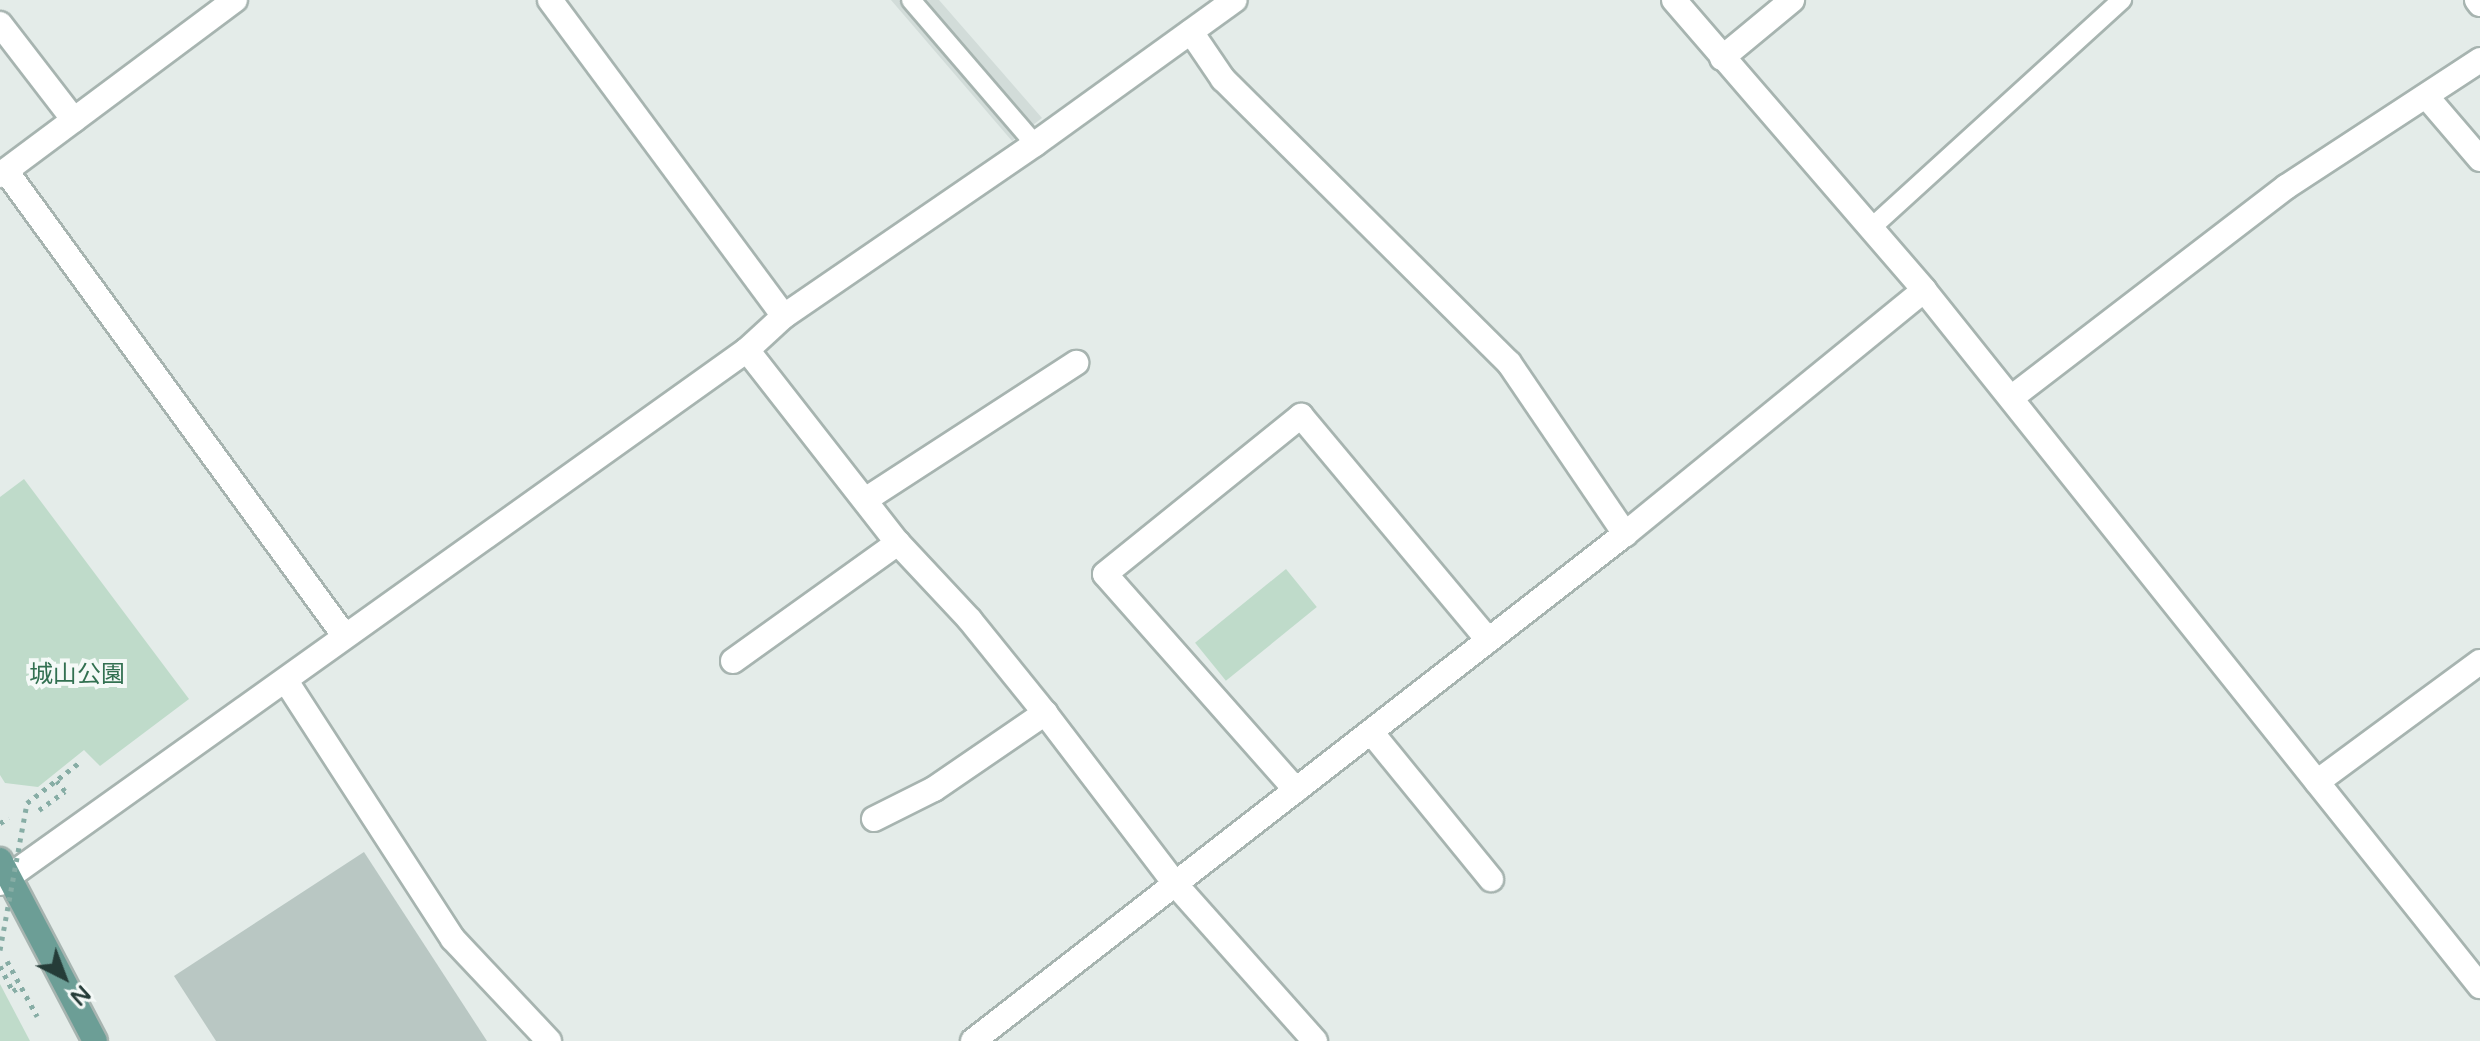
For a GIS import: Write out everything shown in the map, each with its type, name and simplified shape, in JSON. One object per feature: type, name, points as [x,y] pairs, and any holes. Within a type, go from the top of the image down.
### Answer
[{"type":"main road","points":[[3,873],[95,1041]]},
{"type":"street","points":[[235,0],[3,173],[344,635]]},
{"type":"street","points":[[550,0],[784,316]]},
{"type":"street","points":[[3,873],[286,681],[344,635],[747,350],[784,316],[1035,144],[1197,17],[1235,0]]},
{"type":"street","points":[[1674,0],[1924,290],[2480,986]]},
{"type":"street","points":[[1722,58],[1792,0]]},
{"type":"street","points":[[1197,17],[1223,79],[1509,363],[1625,534]]},
{"type":"street","points":[[0,24],[74,120]]},
{"type":"street","points":[[2011,398],[2286,187],[2480,60]]},
{"type":"street","points":[[2426,96],[2480,159]]},
{"type":"street","points":[[973,1041],[1625,534],[1924,290]]},
{"type":"street","points":[[747,350],[898,543],[970,620],[1045,713],[1176,885],[1315,1041]]},
{"type":"street","points":[[865,500],[1076,363]]},
{"type":"street","points":[[1296,790],[1105,574],[1301,416],[1488,640]]},
{"type":"street","points":[[733,661],[898,543]]},
{"type":"street","points":[[2317,782],[2480,662]]},
{"type":"street","points":[[286,681],[453,939],[549,1041]]},
{"type":"street","points":[[874,819],[934,789],[1045,713]]},
{"type":"street","points":[[1371,732],[1491,879]]},
{"type":"lane","points":[[911,0],[1035,144]]},
{"type":"lane","points":[[1870,229],[2122,0]]},
{"type":"path","points":[[0,950],[27,803],[80,762]]},
{"type":"path","points":[[39,810],[65,791],[57,781]]},
{"type":"path","points":[[0,823],[9,818]]},
{"type":"path","points":[[7,961],[37,1016]]},
{"type":"path","points":[[0,966],[13,991],[21,986]]},
{"type":"shaded area","points":[[891,0],[939,0],[1042,118],[1012,141]]},
{"type":"green space","name":"城山公園","points":[[24,479],[189,699],[100,766],[84,750],[38,787],[5,783],[0,775],[0,497]]},
{"type":"green space","points":[[1286,569],[1317,607],[1226,681],[1195,643]]},
{"type":"green space","points":[[0,984],[30,1041],[0,1041]]},
{"type":"building","points":[[364,852],[487,1041],[216,1041],[174,976]]}]
